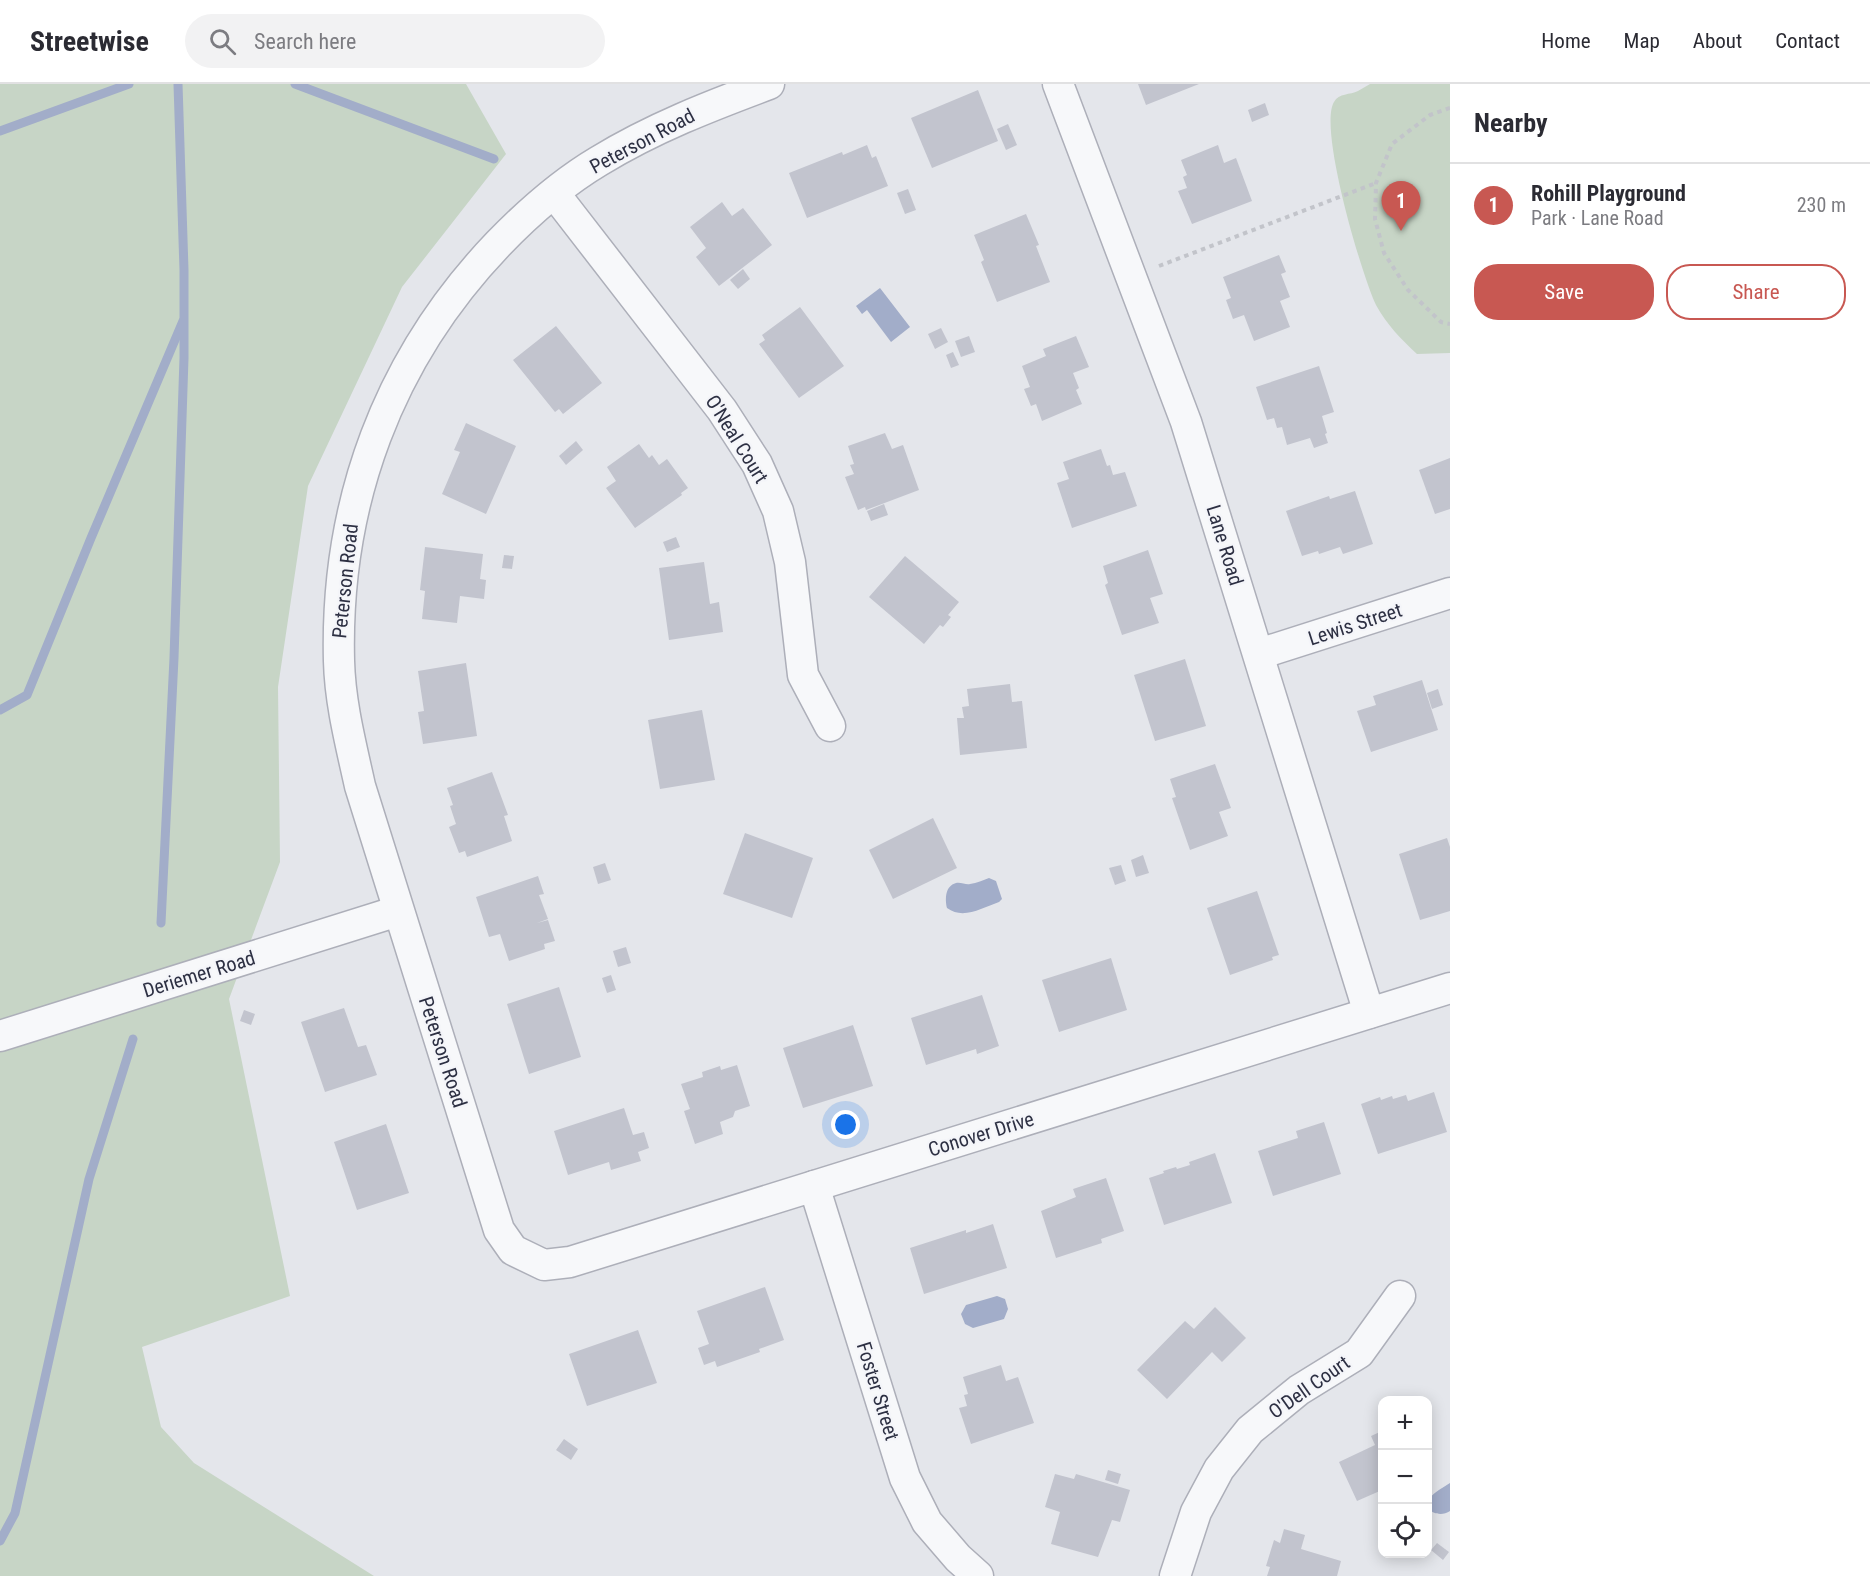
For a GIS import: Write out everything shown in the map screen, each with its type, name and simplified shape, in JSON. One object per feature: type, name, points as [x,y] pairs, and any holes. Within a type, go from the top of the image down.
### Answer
[{"type":"street","name":"Peterson Road","points":[[513,1250],[499,1230],[360,786],[345,722],[339,663],[339,604],[346,541],[364,467],[381,418],[412,357],[436,318],[470,273],[521,220],[598,161],[662,126],[769,84]]},
{"type":"street","name":"Lane Road","points":[[1058,84],[1186,422],[1370,1013]]},
{"type":"street","name":"O'Neal Court","points":[[554,193],[722,410],[757,464],[778,511],[790,561],[803,675],[830,726]]},
{"type":"street","name":"Lewis Street","points":[[1259,654],[1450,593]]},
{"type":"street","name":"Deriemer Road","points":[[0,1036],[398,911]]},
{"type":"street","name":"Conover Drive","points":[[513,1250],[544,1265],[570,1262],[1450,988]]},
{"type":"street","name":"Foster Street","points":[[814,1186],[905,1478],[927,1522],[958,1558],[978,1576]]},
{"type":"street","name":"O'Dell Court","points":[[1175,1576],[1196,1512],[1219,1469],[1250,1430],[1299,1390],[1359,1353],[1400,1296]]},
{"type":"path","points":[[1450,108],[1430,115],[1392,144],[1376,183],[1374,219],[1384,253],[1408,290],[1441,322],[1450,324]]},
{"type":"path","points":[[1159,266],[1376,183]]},
{"type":"green space","points":[[0,84],[466,84],[506,154],[402,287],[308,486],[278,687],[280,862],[229,999],[290,1296],[142,1347],[161,1427],[194,1463],[374,1576],[0,1576]]},
{"type":"green space","points":[[1370,84],[1450,84],[1450,353],[1417,354],[1390,325],[1376,305],[1352,235],[1337,170],[1331,117],[1336,99]]},
{"type":"water","points":[[880,288],[910,327],[891,342],[867,310],[862,314],[856,306]]},
{"type":"water","points":[[989,878],[996,881],[1002,899],[999,902],[966,913],[947,908],[947,893],[952,885],[970,884]]},
{"type":"water","points":[[997,1296],[1005,1299],[1008,1309],[1004,1319],[973,1328],[965,1324],[961,1314],[966,1305]]},
{"type":"water","points":[[1450,1483],[1450,1511],[1442,1514],[1432,1511],[1432,1496]]},
{"type":"building","points":[[1138,84],[1199,84],[1146,105]]},
{"type":"building","points":[[978,90],[998,141],[932,168],[911,118]]},
{"type":"building","points":[[1265,103],[1269,115],[1252,122],[1248,110]]},
{"type":"building","points":[[1008,124],[1017,145],[1006,150],[997,129]]},
{"type":"building","points":[[867,145],[872,158],[876,156],[888,186],[807,218],[789,173],[842,152],[843,155]]},
{"type":"building","points":[[1218,145],[1224,163],[1236,158],[1252,201],[1192,224],[1178,191],[1187,188],[1183,177],[1187,175],[1181,160]]},
{"type":"building","points":[[908,189],[916,210],[905,214],[897,193]]},
{"type":"building","points":[[722,202],[732,216],[743,208],[772,245],[719,286],[696,257],[706,248],[690,227]]},
{"type":"building","points":[[1026,214],[1039,245],[1036,246],[1050,282],[997,302],[981,262],[984,260],[974,235]]},
{"type":"building","points":[[1279,255],[1286,272],[1281,274],[1290,297],[1280,301],[1290,327],[1254,341],[1244,315],[1233,319],[1226,300],[1231,298],[1223,277]]},
{"type":"building","points":[[743,269],[750,279],[738,289],[730,280]]},
{"type":"building","points":[[800,307],[844,366],[799,398],[759,344],[765,340],[762,335]]},
{"type":"building","points":[[556,326],[602,383],[563,414],[559,409],[555,412],[513,360]]},
{"type":"building","points":[[941,328],[948,342],[935,349],[928,334]]},
{"type":"building","points":[[969,336],[975,352],[961,357],[955,341]]},
{"type":"building","points":[[1076,336],[1089,367],[1073,373],[1079,388],[1076,390],[1082,404],[1042,421],[1036,404],[1031,406],[1024,389],[1030,387],[1022,366],[1046,356],[1043,349]]},
{"type":"building","points":[[953,352],[959,365],[951,368],[946,355]]},
{"type":"building","points":[[1319,366],[1334,412],[1322,416],[1328,443],[1314,448],[1310,438],[1287,445],[1282,427],[1277,428],[1274,418],[1267,420],[1256,387]]},
{"type":"building","points":[[466,423],[516,446],[486,514],[442,494],[460,452],[454,450]]},
{"type":"building","points":[[885,433],[892,449],[903,445],[919,490],[866,510],[865,507],[858,510],[845,477],[854,474],[850,465],[854,464],[848,446]]},
{"type":"building","points":[[576,441],[583,450],[566,465],[559,456]]},
{"type":"building","points":[[639,444],[649,458],[652,455],[659,465],[667,459],[688,488],[681,493],[682,495],[635,528],[606,488],[616,481],[607,467]]},
{"type":"building","points":[[1101,449],[1113,475],[1125,472],[1137,506],[1072,528],[1057,483],[1069,479],[1063,462]]},
{"type":"building","points":[[1450,458],[1450,509],[1435,514],[1419,470]]},
{"type":"building","points":[[1355,491],[1373,544],[1343,554],[1340,547],[1319,554],[1318,551],[1302,556],[1286,511],[1329,496],[1330,499]]},
{"type":"building","points":[[884,504],[888,515],[871,521],[867,511]]},
{"type":"building","points":[[676,537],[680,547],[667,552],[663,542]]},
{"type":"building","points":[[425,547],[483,554],[480,579],[486,580],[484,599],[460,596],[457,623],[422,619],[425,591],[420,590]]},
{"type":"building","points":[[1148,550],[1163,594],[1150,598],[1159,623],[1122,635],[1105,585],[1108,583],[1103,566]]},
{"type":"building","points":[[504,555],[514,556],[512,569],[502,568]]},
{"type":"building","points":[[905,556],[959,602],[948,615],[951,617],[943,627],[940,625],[924,644],[869,597]]},
{"type":"building","points":[[704,562],[710,604],[719,602],[723,632],[669,640],[659,568]]},
{"type":"building","points":[[1185,659],[1206,726],[1155,741],[1134,675]]},
{"type":"building","points":[[466,663],[477,736],[423,744],[418,712],[424,711],[418,671]]},
{"type":"building","points":[[1422,680],[1438,730],[1371,752],[1357,711],[1376,705],[1373,696]]},
{"type":"building","points":[[1010,684],[1012,702],[1022,701],[1027,748],[960,755],[957,718],[964,718],[962,707],[969,706],[967,689]]},
{"type":"building","points":[[1438,689],[1443,705],[1432,709],[1427,693]]},
{"type":"building","points":[[702,710],[715,780],[660,789],[648,720]]},
{"type":"building","points":[[1215,764],[1231,808],[1219,812],[1228,836],[1190,850],[1172,798],[1176,797],[1170,779]]},
{"type":"building","points":[[492,772],[508,815],[504,816],[512,841],[467,857],[465,851],[459,853],[449,827],[456,824],[447,788]]},
{"type":"building","points":[[933,818],[957,868],[893,899],[869,850]]},
{"type":"building","points":[[745,833],[813,858],[792,918],[723,894]]},
{"type":"building","points":[[1447,838],[1450,847],[1450,911],[1420,920],[1399,854]]},
{"type":"building","points":[[1143,855],[1149,873],[1136,877],[1131,860]]},
{"type":"building","points":[[605,863],[611,880],[598,884],[593,867]]},
{"type":"building","points":[[1121,865],[1126,881],[1115,885],[1109,868]]},
{"type":"building","points":[[538,876],[544,894],[539,895],[548,919],[537,923],[548,920],[555,941],[544,944],[545,949],[509,961],[500,934],[489,937],[476,897]]},
{"type":"building","points":[[1257,891],[1279,955],[1272,957],[1273,960],[1230,975],[1207,908]]},
{"type":"building","points":[[626,947],[631,963],[618,967],[613,951]]},
{"type":"building","points":[[1111,958],[1127,1010],[1059,1032],[1042,980]]},
{"type":"building","points":[[611,975],[616,990],[607,993],[602,978]]},
{"type":"building","points":[[559,987],[581,1057],[529,1074],[507,1004]]},
{"type":"building","points":[[982,995],[999,1046],[977,1054],[976,1049],[926,1065],[911,1018]]},
{"type":"building","points":[[344,1008],[358,1047],[366,1045],[377,1075],[325,1092],[301,1022]]},
{"type":"building","points":[[244,1010],[255,1014],[251,1025],[240,1021]]},
{"type":"building","points":[[853,1025],[873,1086],[803,1108],[783,1048]]},
{"type":"building","points":[[737,1065],[750,1106],[735,1111],[733,1117],[720,1122],[723,1134],[695,1144],[684,1111],[690,1109],[681,1084],[703,1077],[702,1072],[720,1066],[721,1070]]},
{"type":"building","points":[[1434,1092],[1447,1132],[1378,1154],[1361,1104],[1380,1097],[1381,1100],[1406,1095],[1408,1101]]},
{"type":"building","points":[[624,1108],[633,1135],[644,1132],[649,1148],[638,1152],[641,1161],[611,1170],[609,1162],[568,1175],[554,1131]]},
{"type":"building","points":[[1324,1122],[1341,1174],[1273,1196],[1258,1151],[1298,1138],[1296,1131]]},
{"type":"building","points":[[386,1124],[409,1193],[357,1210],[334,1142]]},
{"type":"building","points":[[1215,1153],[1232,1203],[1164,1225],[1149,1178],[1164,1173],[1163,1171],[1190,1165],[1189,1162]]},
{"type":"building","points":[[1106,1178],[1124,1231],[1101,1239],[1102,1243],[1056,1258],[1041,1211],[1076,1197],[1073,1189]]},
{"type":"building","points":[[993,1224],[1007,1268],[924,1294],[910,1248]]},
{"type":"building","points":[[765,1287],[784,1340],[759,1349],[760,1352],[717,1367],[715,1361],[704,1365],[698,1348],[709,1344],[697,1311]]},
{"type":"building","points":[[1215,1307],[1246,1338],[1222,1362],[1212,1352],[1167,1399],[1137,1370],[1185,1321],[1194,1329]]},
{"type":"building","points":[[638,1330],[657,1383],[587,1406],[569,1354]]},
{"type":"building","points":[[1001,1365],[1006,1381],[1018,1377],[1034,1423],[971,1444],[959,1408],[967,1406],[964,1395],[968,1394],[963,1377]]},
{"type":"building","points":[[1378,1433],[1378,1492],[1357,1501],[1339,1462],[1375,1445],[1371,1436]]},
{"type":"building","points":[[564,1439],[578,1449],[571,1460],[556,1450]]},
{"type":"building","points":[[1108,1470],[1121,1474],[1118,1484],[1105,1480]]},
{"type":"building","points":[[1055,1474],[1074,1479],[1076,1474],[1130,1490],[1120,1522],[1112,1520],[1098,1557],[1051,1544],[1060,1512],[1045,1507]]},
{"type":"building","points":[[1284,1529],[1305,1535],[1301,1549],[1341,1561],[1337,1576],[1267,1576],[1270,1567],[1266,1566],[1274,1540],[1280,1543]]},
{"type":"building","points":[[1437,1543],[1449,1552],[1443,1560],[1432,1549]]},
{"type":"waterway","points":[[0,131],[129,84]]},
{"type":"waterway","points":[[161,923],[174,658],[184,358],[184,270],[178,84]]},
{"type":"waterway","points":[[295,84],[494,159]]},
{"type":"waterway","points":[[0,710],[27,695],[183,321]]},
{"type":"waterway","points":[[0,1541],[15,1513],[89,1179],[133,1039]]},
{"type":"place","name":"Rohill Playground","points":[[1401,231]]}]
